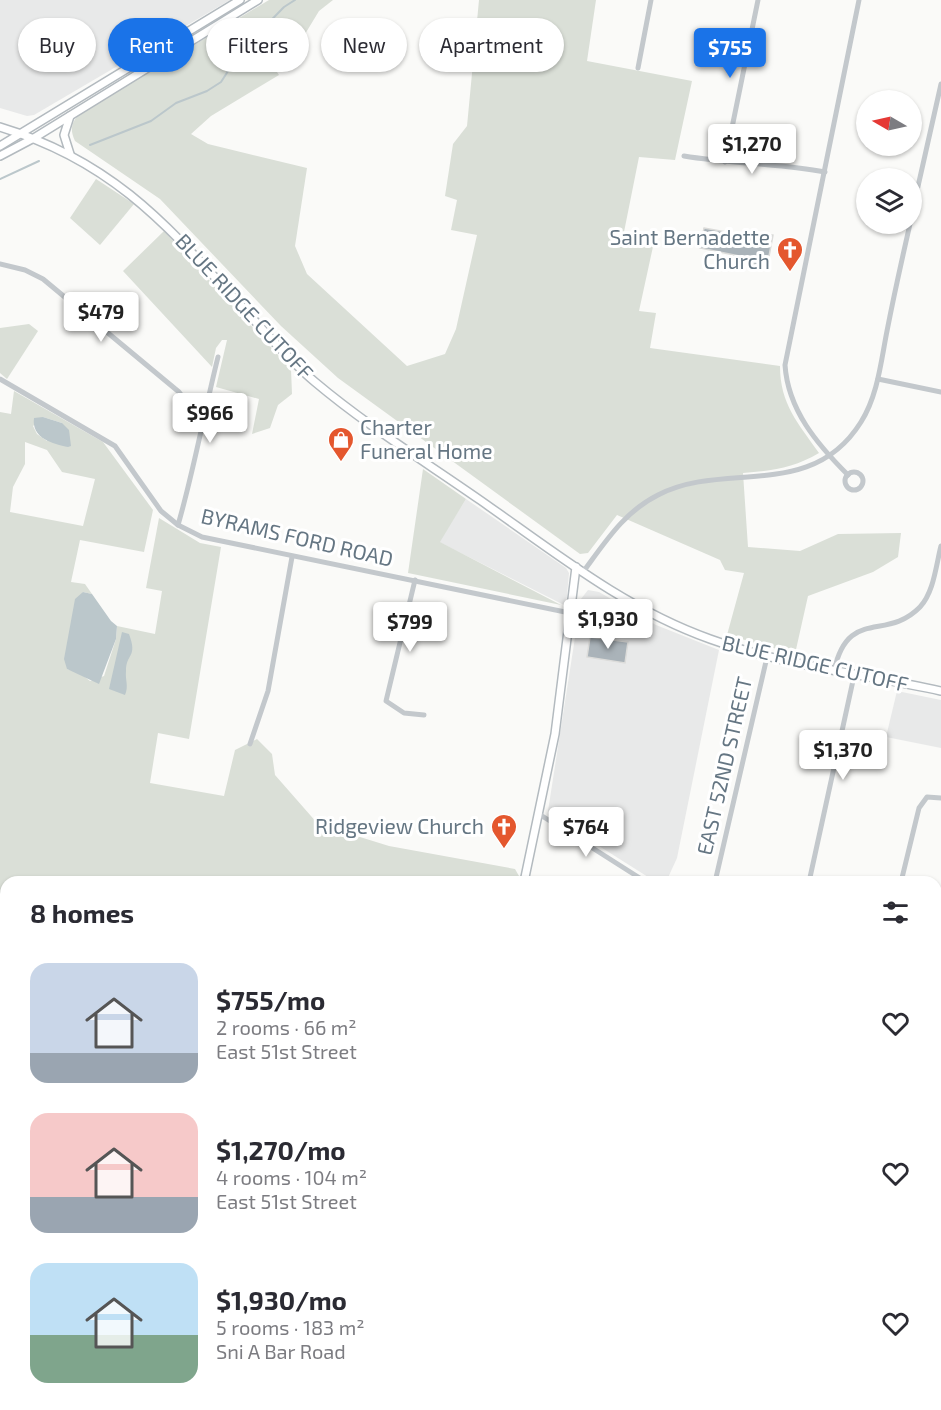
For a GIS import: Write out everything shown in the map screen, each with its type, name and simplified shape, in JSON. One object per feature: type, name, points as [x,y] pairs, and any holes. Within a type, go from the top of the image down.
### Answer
[{"type":"main road","points":[[0,146],[240,0]]},
{"type":"main road","points":[[0,156],[34,138],[258,0]]},
{"type":"main road","points":[[70,116],[64,135],[70,154]]},
{"type":"main road","name":"BLUE RIDGE CUTOFF","points":[[0,127],[34,138],[102,172],[155,214],[283,352],[314,382],[623,599],[673,624],[767,657],[941,692]]},
{"type":"main road","points":[[525,876],[555,734],[576,567]]},
{"type":"street","points":[[638,68],[651,0]]},
{"type":"street","points":[[725,162],[758,0]]},
{"type":"street","points":[[848,475],[828,455],[792,404],[786,387],[785,365],[859,0]]},
{"type":"street","points":[[922,169],[941,84]]},
{"type":"street","points":[[684,156],[725,162],[793,166],[825,172]]},
{"type":"street","points":[[584,572],[620,521],[660,493],[702,482],[781,475],[805,468],[846,441],[861,422],[878,379],[908,234]]},
{"type":"street","points":[[0,264],[25,270],[43,279],[179,392],[201,422]]},
{"type":"street","points":[[178,525],[190,485],[201,422],[218,357]]},
{"type":"street","points":[[878,379],[941,392]]},
{"type":"street","name":"BYRAMS FORD ROAD","points":[[0,380],[115,446],[161,511],[178,525],[202,537],[570,613]]},
{"type":"street","points":[[834,671],[840,649],[850,636],[866,627],[902,620],[920,607],[931,585],[941,546]]},
{"type":"street","points":[[250,744],[268,691],[292,557]]},
{"type":"street","points":[[415,580],[386,701],[404,713],[424,715]]},
{"type":"street","name":"EAST 52ND STREET","points":[[716,876],[767,657]]},
{"type":"street","points":[[810,876],[854,676]]},
{"type":"street","points":[[903,876],[922,801],[932,796],[941,798]]},
{"type":"street","points":[[539,814],[637,876]]},
{"type":"shaded area","points":[[0,0],[230,0],[194,21],[194,18],[108,18],[108,72],[34,115],[27,116],[0,108]]},
{"type":"shaded area","points":[[269,0],[333,0],[319,11],[309,28],[309,18],[239,18]]},
{"type":"shaded area","points":[[479,0],[596,0],[587,61],[692,81],[675,160],[639,157],[623,237],[654,242],[639,311],[656,313],[650,348],[780,366],[783,391],[787,402],[797,422],[819,453],[782,468],[743,473],[748,547],[800,551],[838,534],[901,533],[898,557],[873,572],[808,596],[795,654],[727,635],[744,573],[725,570],[720,560],[617,515],[588,553],[580,554],[338,378],[281,326],[160,199],[75,141],[72,127],[78,115],[149,72],[194,72],[194,45],[206,38],[206,72],[277,72],[279,75],[211,116],[191,134],[208,144],[307,168],[295,246],[307,274],[407,366],[445,354],[456,329],[477,235],[451,230],[457,200],[445,196],[453,144],[467,126],[472,72],[564,72],[564,18],[477,18]]},
{"type":"shaded area","points":[[96,179],[134,204],[100,245],[70,218]]},
{"type":"shaded area","points":[[164,231],[291,369],[292,394],[278,405],[270,428],[252,434],[259,399],[216,387],[227,340],[222,340],[216,348],[212,367],[123,271]]},
{"type":"shaded area","points":[[29,324],[38,331],[7,379],[0,373],[0,328]]},
{"type":"shaded area","points":[[14,391],[103,442],[153,510],[144,552],[80,540],[71,582],[85,584],[92,594],[83,592],[67,669],[80,673],[90,681],[104,676],[116,639],[117,626],[155,634],[162,591],[146,588],[159,518],[200,543],[221,547],[189,739],[158,733],[150,783],[224,796],[235,750],[257,739],[272,754],[275,775],[318,824],[389,846],[515,869],[519,876],[0,876],[0,412],[11,414]],"holes":[[[43,417],[62,423],[47,441],[37,434],[33,426]],[[25,442],[47,450],[62,472],[95,479],[83,526],[10,512],[13,487],[25,464]]]},
{"type":"shaded area","points":[[43,417],[62,423],[69,430],[71,446],[56,444],[39,435],[34,425],[34,418]]},
{"type":"shaded area","points":[[423,469],[466,499],[440,542],[561,605],[408,573]]},
{"type":"shaded area","points":[[466,499],[566,568],[569,573],[566,606],[439,542]]},
{"type":"shaded area","points":[[588,590],[599,592],[656,625],[719,650],[677,858],[669,876],[646,876],[561,822],[548,811],[581,599]]},
{"type":"shaded area","points":[[83,592],[92,594],[117,626],[116,639],[99,684],[67,669],[64,659],[75,599]]},
{"type":"shaded area","points":[[122,632],[129,634],[132,647],[126,665],[125,695],[109,689]]},
{"type":"shaded area","points":[[897,691],[941,700],[941,748],[886,737]]},
{"type":"building","points":[[704,228],[753,237],[754,232],[773,235],[767,267],[748,263],[749,258],[700,248]]},
{"type":"building","points":[[590,637],[628,642],[625,663],[587,657]]},
{"type":"waterway","points":[[90,145],[151,121],[176,103],[207,91],[221,82],[241,51],[284,7],[295,0]]},
{"type":"waterway","points":[[0,179],[39,161]]},
{"type":"place","name":"Saint Bernadette Church","points":[[790,273]]},
{"type":"place","name":"Charter Funeral Home","points":[[341,463]]},
{"type":"place","name":"Ridgeview Church","points":[[504,850]]}]
